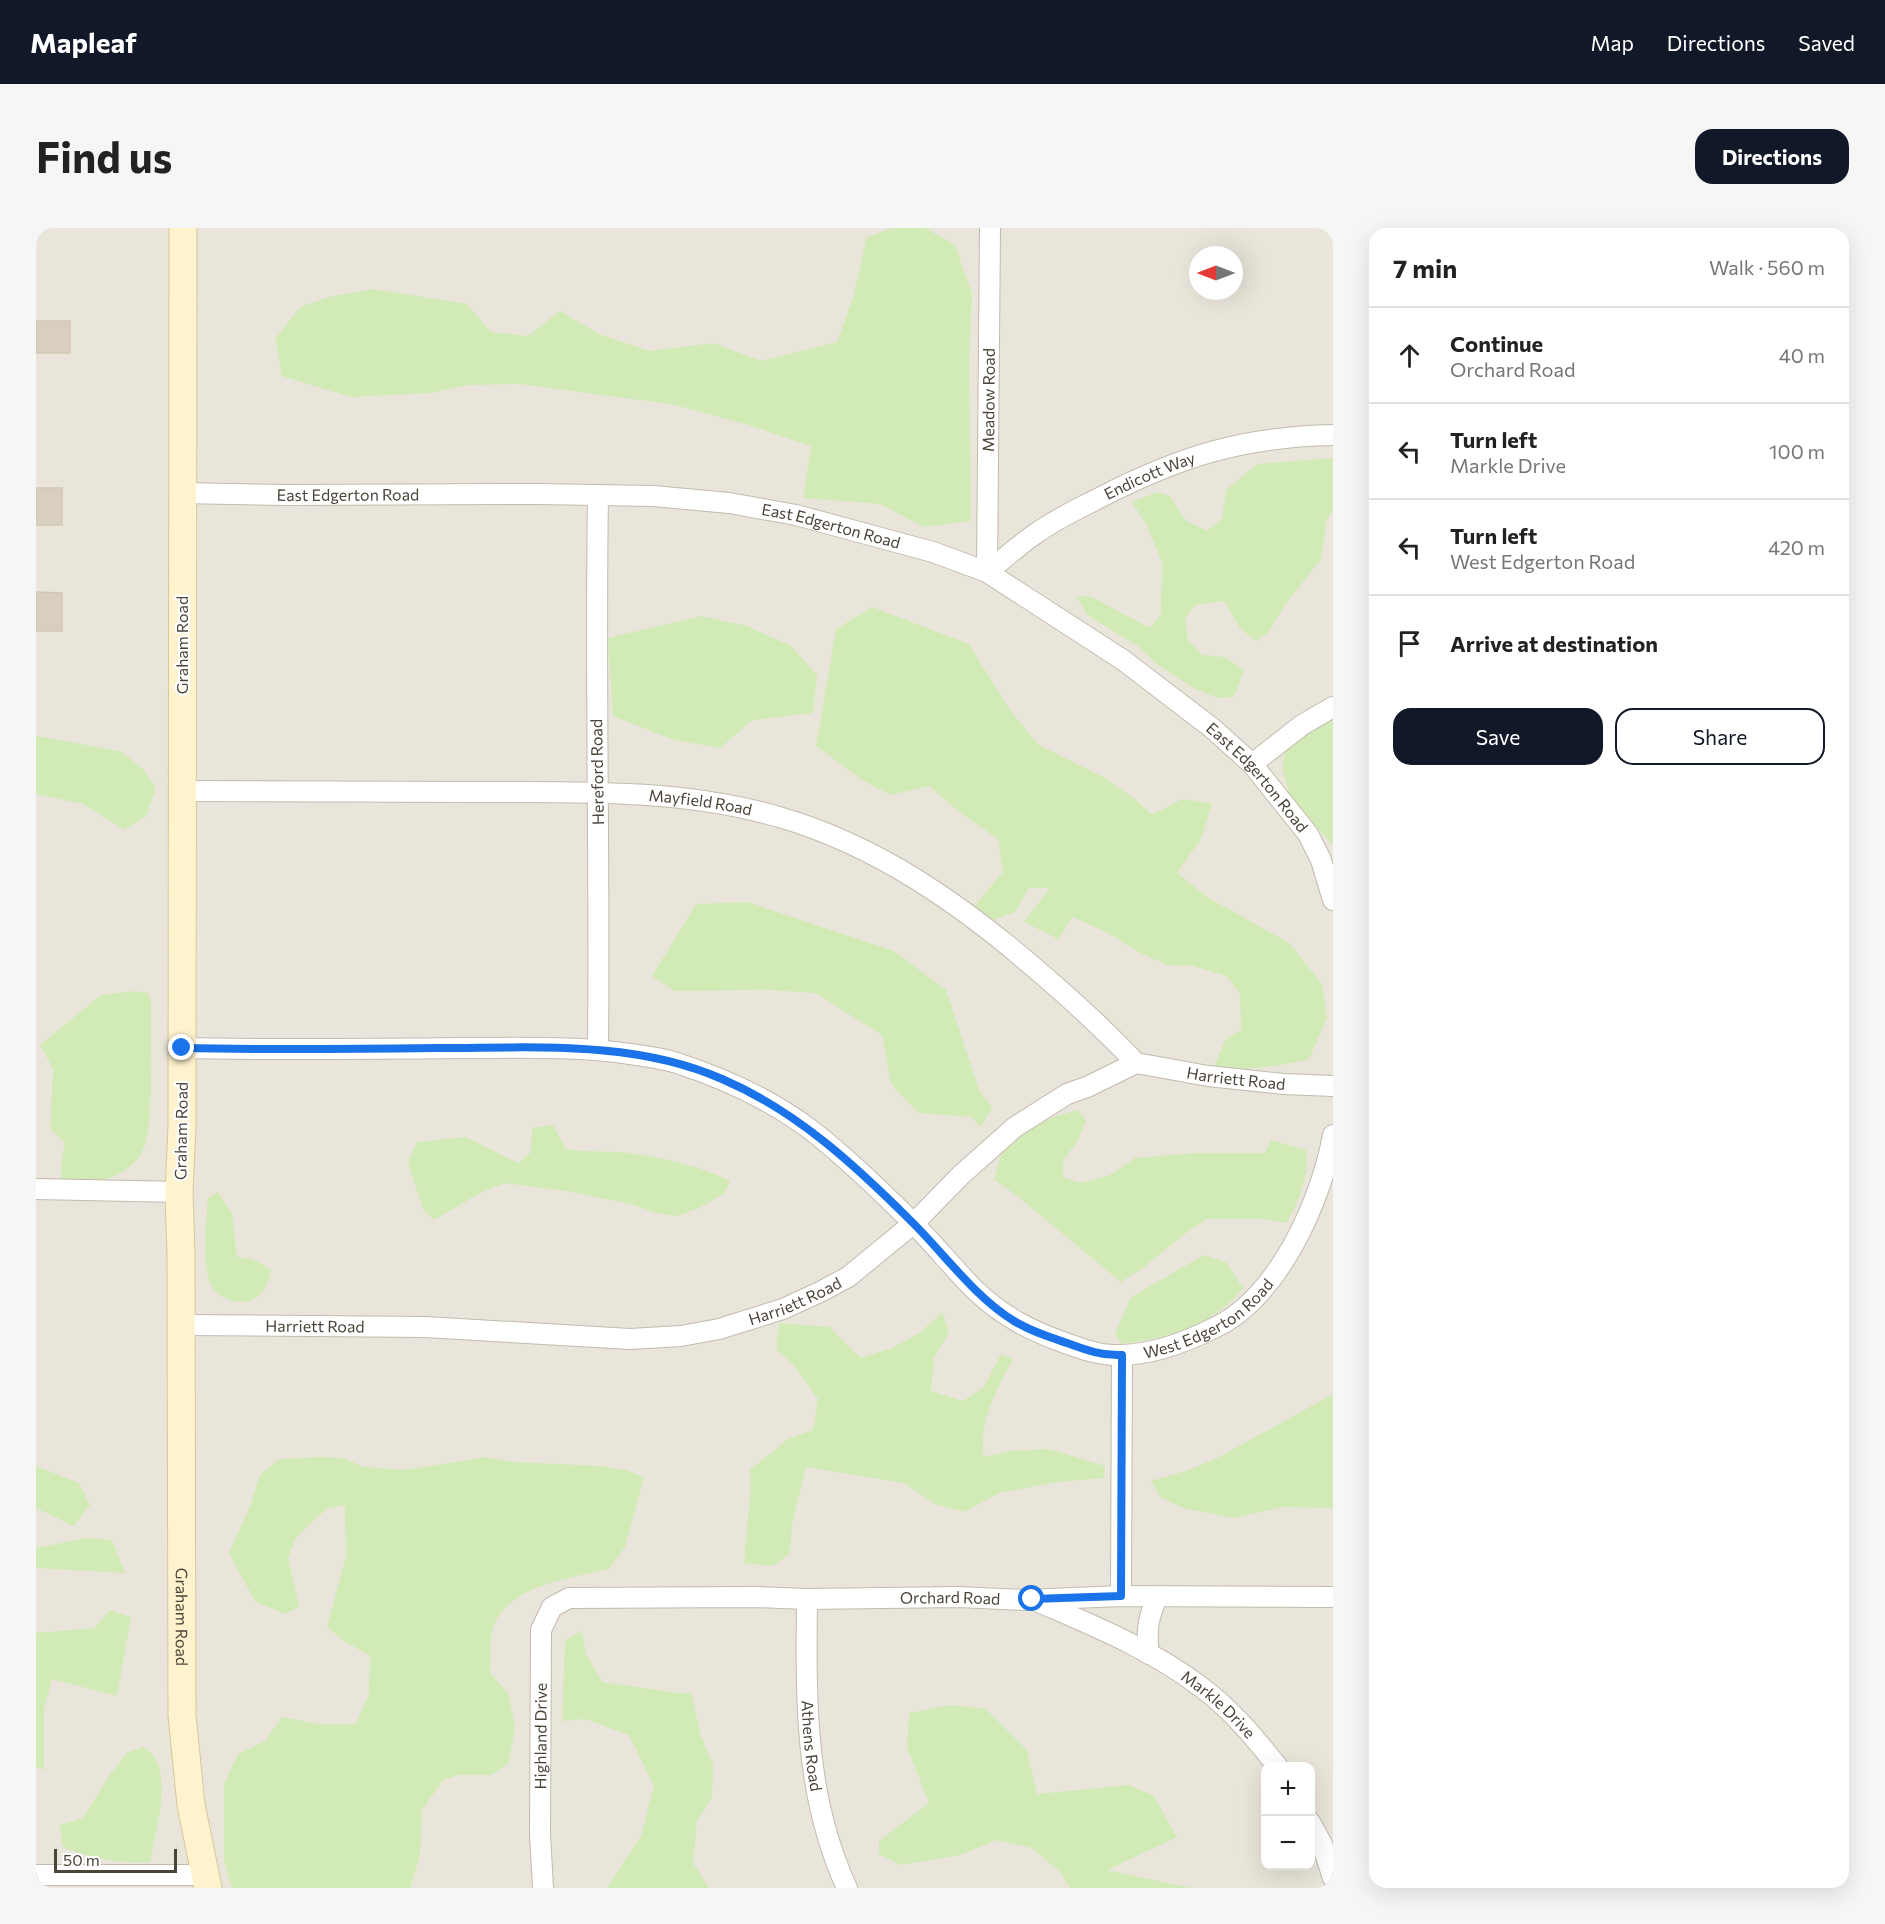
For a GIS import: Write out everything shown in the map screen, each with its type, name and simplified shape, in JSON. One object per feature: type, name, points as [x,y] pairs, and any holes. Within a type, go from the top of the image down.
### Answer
[{"type":"main road","name":"Graham Road","points":[[183,228],[182,1048],[179,1192],[182,1715],[191,1804],[207,1881]]},
{"type":"street","name":"Meadow Road","points":[[987,572],[990,228]]},
{"type":"street","name":"Endicott Way","points":[[987,572],[1058,518],[1151,472],[1190,457],[1241,444],[1333,435]]},
{"type":"street","name":"East Edgerton Road","points":[[182,493],[598,495],[691,499],[796,515],[933,552],[987,572],[1150,679],[1204,721],[1252,764],[1288,806],[1312,840],[1321,860],[1333,900]]},
{"type":"street","name":"Hereford Road","points":[[598,495],[596,736],[599,792],[598,1049]]},
{"type":"street","points":[[1252,764],[1302,725],[1333,707]]},
{"type":"street","name":"Mayfield Road","points":[[182,791],[599,792],[700,801],[763,812],[802,824],[866,852],[942,895],[1005,942],[1099,1023],[1136,1063]]},
{"type":"street","name":"West Edgerton Road","points":[[182,1048],[598,1049],[671,1061],[722,1078],[773,1104],[811,1130],[914,1223],[975,1290],[1013,1321],[1094,1353],[1122,1355],[1152,1350],[1205,1333],[1230,1319],[1259,1293],[1279,1268],[1295,1240],[1316,1192],[1333,1135]]},
{"type":"street","name":"Harriett Road","points":[[181,1325],[425,1327],[630,1339],[681,1336],[719,1329],[758,1318],[822,1291],[856,1270],[914,1223],[962,1175],[1016,1127],[1067,1094],[1087,1087],[1136,1063],[1208,1076],[1284,1084],[1333,1086]]},
{"type":"street","points":[[36,1190],[179,1192]]},
{"type":"street","points":[[1121,1596],[1122,1355]]},
{"type":"street","points":[[1149,1654],[1146,1633],[1157,1597]]},
{"type":"street","name":"Orchard Road","points":[[568,1598],[1333,1597]]},
{"type":"street","name":"Highland Drive","points":[[543,1888],[540,1834],[541,1630],[552,1606],[568,1598]]},
{"type":"street","name":"Athens Road","points":[[807,1599],[807,1710],[811,1761],[824,1825],[847,1888]]},
{"type":"street","name":"Markle Drive","points":[[1032,1599],[1104,1630],[1201,1686],[1257,1741],[1273,1762]]},
{"type":"street","points":[[1315,1830],[1333,1878]]},
{"type":"street","points":[[36,1875],[207,1881]]},
{"type":"shaded area","points":[[36,228],[1333,228],[1333,1888],[36,1888]]},
{"type":"green space","points":[[893,228],[925,228],[955,245],[972,294],[969,361],[971,521],[924,527],[880,504],[803,498],[811,446],[749,425],[671,404],[519,384],[468,385],[431,393],[351,397],[282,376],[275,339],[300,307],[329,297],[373,289],[467,304],[491,332],[528,336],[560,311],[599,334],[650,351],[713,343],[761,361],[837,342],[853,298],[867,237]]},
{"type":"green space","points":[[1333,458],[1333,509],[1326,522],[1321,559],[1284,606],[1269,632],[1256,641],[1240,628],[1224,601],[1195,605],[1185,619],[1188,640],[1202,655],[1225,657],[1244,670],[1234,697],[1218,698],[1195,689],[1158,665],[1139,647],[1087,615],[1076,596],[1090,596],[1150,628],[1161,614],[1162,562],[1146,524],[1132,502],[1158,492],[1170,496],[1185,520],[1207,531],[1222,518],[1226,490],[1257,464]]},
{"type":"green space","points":[[872,607],[969,644],[1009,709],[1039,745],[1103,777],[1135,799],[1152,815],[1182,799],[1212,803],[1201,839],[1177,873],[1209,898],[1289,943],[1322,984],[1327,1018],[1309,1059],[1277,1066],[1212,1071],[1226,1039],[1241,1030],[1240,994],[1226,976],[1193,966],[1168,965],[1142,954],[1108,933],[1073,917],[1058,939],[1024,922],[1050,888],[1029,888],[1015,912],[982,924],[976,904],[1003,872],[998,839],[962,814],[929,786],[890,795],[861,779],[816,746],[836,629]]},
{"type":"green space","points":[[701,616],[747,626],[791,646],[817,675],[813,713],[753,720],[720,748],[674,740],[613,716],[608,638]]},
{"type":"green space","points":[[1333,715],[1333,846],[1290,795],[1282,767],[1285,752]]},
{"type":"green space","points":[[36,736],[120,751],[143,769],[156,788],[146,816],[125,830],[83,804],[36,794]]},
{"type":"green space","points":[[748,902],[894,951],[946,990],[979,1090],[992,1107],[981,1127],[971,1117],[918,1113],[891,1084],[882,1035],[815,993],[768,990],[675,991],[652,976],[696,904]]},
{"type":"green space","points":[[136,991],[148,993],[151,1005],[149,1124],[142,1152],[127,1169],[106,1179],[84,1182],[61,1179],[61,1161],[65,1143],[50,1129],[53,1069],[40,1045],[101,995]]},
{"type":"green space","points":[[1078,1110],[1086,1121],[1077,1142],[1064,1159],[1062,1177],[1080,1183],[1110,1175],[1135,1158],[1195,1153],[1265,1153],[1271,1140],[1306,1150],[1304,1179],[1299,1197],[1287,1223],[1263,1219],[1207,1219],[1121,1282],[1016,1195],[994,1180],[1003,1148],[1029,1129],[1056,1116]]},
{"type":"green space","points":[[553,1125],[566,1149],[627,1153],[660,1158],[696,1167],[730,1181],[725,1193],[701,1207],[677,1216],[567,1191],[505,1183],[480,1193],[434,1220],[423,1210],[408,1162],[417,1142],[466,1137],[518,1163],[531,1152],[532,1128]]},
{"type":"green space","points":[[218,1192],[232,1214],[237,1257],[252,1259],[271,1269],[263,1291],[259,1296],[247,1302],[230,1300],[221,1296],[210,1283],[206,1265],[205,1241],[208,1198]]},
{"type":"green space","points":[[1204,1255],[1227,1263],[1244,1287],[1233,1300],[1205,1320],[1189,1328],[1173,1334],[1122,1344],[1115,1334],[1131,1297]]},
{"type":"green space","points":[[942,1312],[949,1332],[934,1358],[931,1391],[963,1401],[984,1387],[1001,1354],[1013,1359],[995,1394],[986,1419],[984,1457],[1010,1451],[1049,1449],[1105,1466],[1104,1478],[1058,1482],[999,1493],[964,1512],[935,1504],[904,1483],[806,1467],[792,1525],[790,1554],[772,1566],[744,1563],[750,1470],[788,1439],[813,1430],[818,1399],[794,1366],[776,1349],[779,1323],[830,1327],[860,1358],[892,1348],[921,1332]]},
{"type":"green space","points":[[1333,1394],[1333,1508],[1283,1507],[1234,1518],[1183,1508],[1160,1497],[1151,1481],[1189,1470],[1223,1455]]},
{"type":"green space","points":[[486,1457],[514,1462],[601,1466],[625,1470],[644,1477],[625,1547],[609,1569],[540,1586],[510,1604],[499,1616],[491,1636],[490,1673],[508,1693],[515,1727],[509,1763],[492,1775],[459,1775],[443,1780],[422,1810],[420,1856],[410,1888],[232,1888],[224,1861],[224,1784],[238,1754],[265,1741],[282,1717],[318,1724],[356,1724],[369,1694],[370,1656],[344,1641],[327,1627],[346,1556],[345,1505],[326,1509],[296,1538],[288,1558],[299,1607],[285,1614],[255,1601],[229,1553],[249,1509],[260,1475],[279,1459],[343,1458],[364,1467],[404,1470]]},
{"type":"green space","points":[[36,1466],[79,1483],[90,1505],[74,1526],[36,1508]]},
{"type":"green space","points":[[86,1538],[112,1540],[125,1573],[36,1568],[36,1548]]},
{"type":"green space","points":[[110,1610],[131,1617],[117,1696],[52,1679],[44,1709],[44,1770],[36,1767],[36,1633],[94,1628]]},
{"type":"green space","points":[[582,1631],[586,1654],[602,1682],[691,1693],[701,1736],[713,1765],[712,1797],[697,1821],[693,1863],[709,1888],[609,1888],[608,1886],[641,1836],[654,1786],[629,1735],[585,1719],[562,1721],[565,1640]]},
{"type":"green space","points":[[951,1705],[986,1709],[1027,1750],[1037,1794],[1129,1785],[1154,1796],[1177,1837],[1107,1870],[1191,1888],[1070,1888],[1060,1872],[1032,1848],[997,1840],[960,1855],[900,1865],[879,1854],[879,1841],[929,1803],[907,1747],[909,1713]]},
{"type":"green space","points":[[143,1747],[153,1756],[159,1768],[161,1783],[159,1817],[150,1862],[105,1860],[62,1846],[60,1825],[83,1818],[111,1773],[127,1753]]},
{"type":"building","points":[[36,321],[70,321],[70,353],[36,353]]},
{"type":"building","points":[[36,488],[62,488],[62,525],[36,525]]},
{"type":"building","points":[[36,592],[62,593],[62,631],[36,631]]},
{"type":"route","points":[[182,1048],[598,1049],[671,1061],[722,1078],[773,1104],[811,1130],[847,1161],[914,1223],[975,1290],[1013,1321],[1094,1353],[1110,1356],[1122,1355],[1121,1596],[1032,1599]]}]
